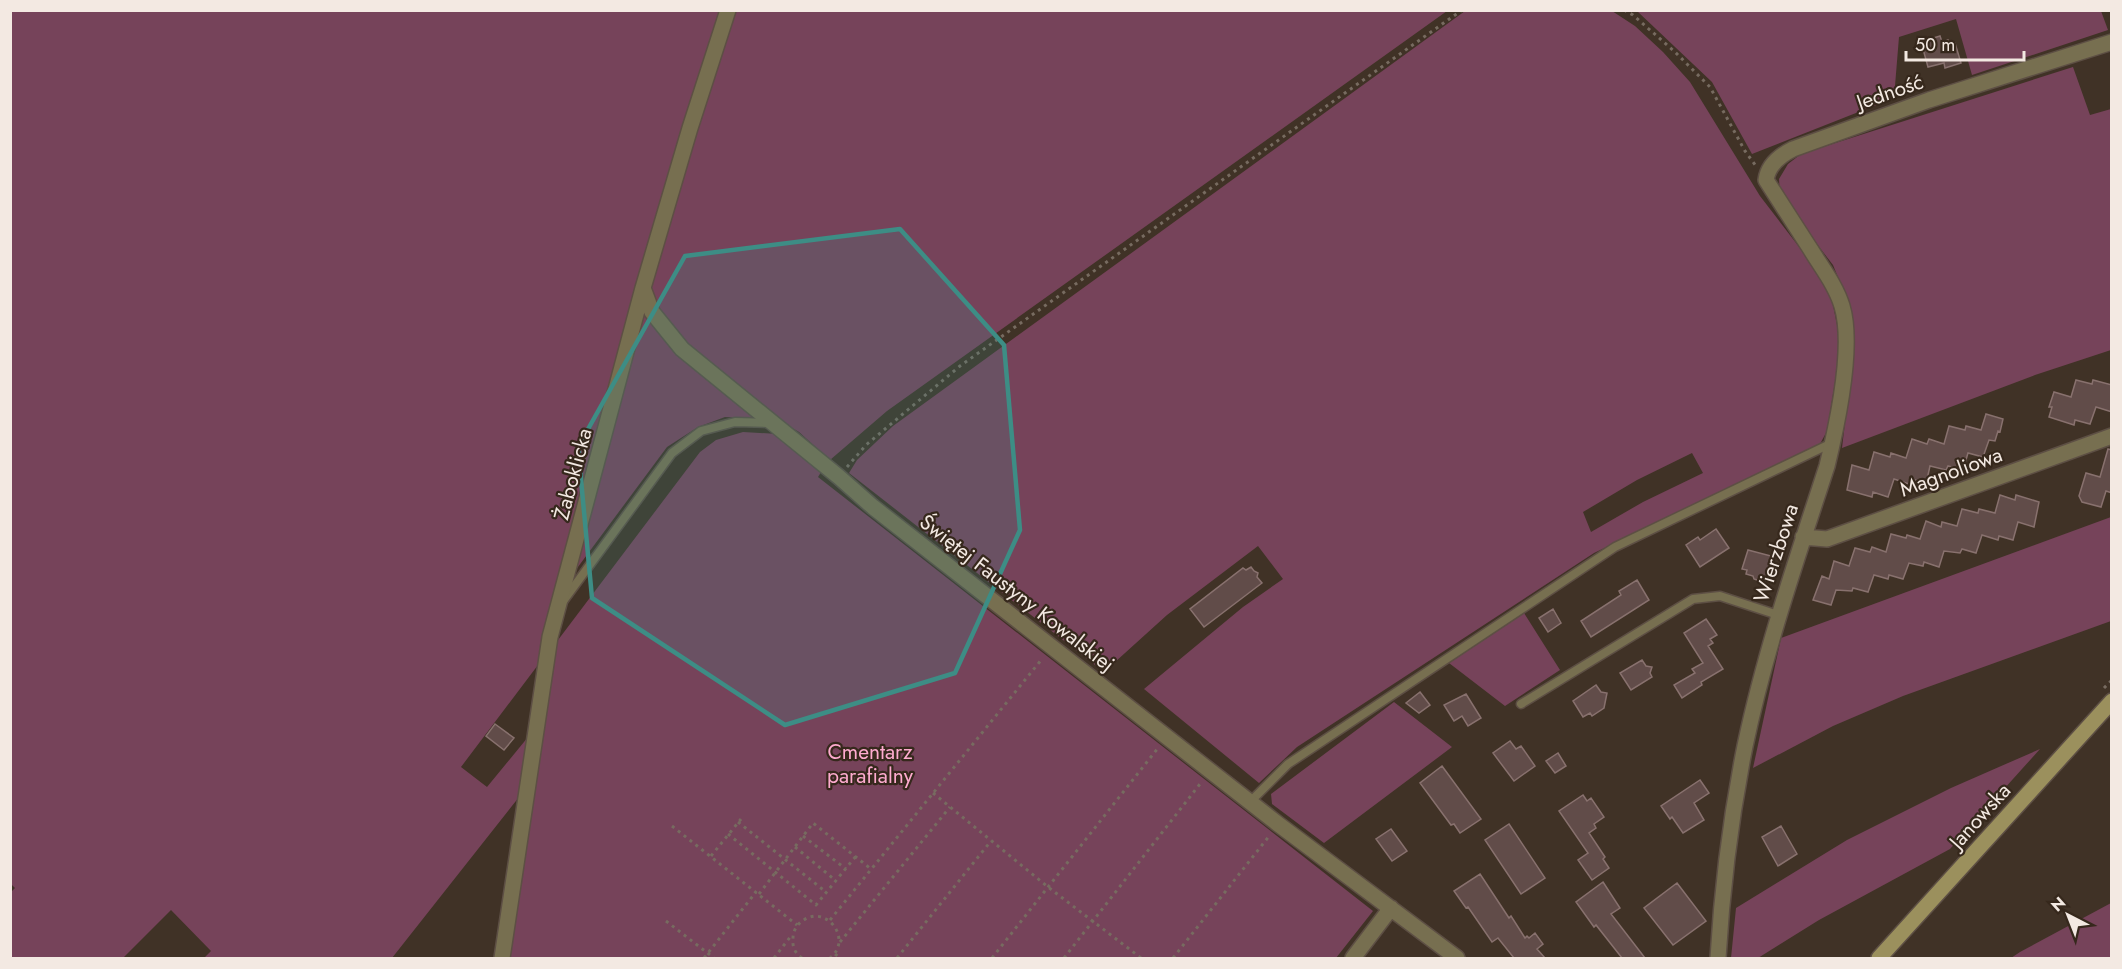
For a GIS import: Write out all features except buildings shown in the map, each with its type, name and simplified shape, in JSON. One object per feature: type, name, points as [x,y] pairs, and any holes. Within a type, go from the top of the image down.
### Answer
[{"type":"main road","name":"Janowska","points":[[1879,958],[2112,701]]},
{"type":"street","name":"Żaboklicka","points":[[502,958],[550,636],[643,288],[690,128],[728,10]]},
{"type":"street","name":"Jedność","points":[[1766,180],[1767,173],[1779,158],[1793,149],[1929,100],[2112,42]]},
{"type":"street","name":"Wierzbowa","points":[[1718,958],[1728,854],[1746,746],[1778,615],[1832,443],[1846,356],[1842,306],[1830,280],[1766,180]]},
{"type":"street","name":"Świętej Faustyny Kowalskiej","points":[[643,288],[652,312],[682,349],[873,507],[1278,824],[1457,958]]},
{"type":"street","name":"Magnoliowa","points":[[1803,537],[1827,539],[2112,436]]},
{"type":"street","points":[[1353,958],[1391,908]]},
{"type":"lane","points":[[560,605],[672,453],[700,431],[735,422],[773,423]]},
{"type":"lane","points":[[1250,802],[1288,764],[1615,547],[1832,443]]},
{"type":"lane","points":[[1521,704],[1693,599],[1720,596],[1778,615]]},
{"type":"path","points":[[839,477],[866,445],[960,366],[1462,10]]},
{"type":"path","points":[[1624,10],[1633,15],[1710,87],[1745,151],[1766,180]]},
{"type":"path","points":[[830,920],[1053,646]]},
{"type":"path","points":[[992,958],[1166,737]]},
{"type":"path","points":[[1064,958],[1200,784]]},
{"type":"path","points":[[933,793],[1048,887],[1141,958]]},
{"type":"path","points":[[830,958],[835,954],[840,942],[950,807]]},
{"type":"path","points":[[711,856],[739,820],[826,892]]},
{"type":"path","points":[[704,958],[776,873],[813,823],[871,870]]},
{"type":"path","points":[[1173,958],[1278,824]]},
{"type":"path","points":[[672,826],[797,925]]},
{"type":"path","points":[[728,834],[816,905],[856,856]]},
{"type":"path","points":[[803,836],[846,868]]},
{"type":"path","points":[[897,958],[991,841]]},
{"type":"path","points":[[795,846],[836,880]]},
{"type":"path","points":[[774,958],[793,934],[797,925],[806,918],[816,916],[830,920],[840,934],[840,942]]},
{"type":"path","points":[[666,921],[714,958]]},
{"type":"path","points":[[793,934],[793,945],[797,955],[801,958]]},
{"type":"path","points":[[835,954],[840,958]]},
{"type":"highlighted area","points":[[900,229],[1004,345],[1020,530],[955,673],[785,725],[592,598],[578,447],[685,256]]},
{"type":"green space","points":[[11,11],[721,11],[592,447],[541,661],[461,767],[487,787],[533,731],[523,792],[392,958],[204,958],[211,951],[171,910],[123,958],[11,958],[10,893],[15,888],[10,883]]},
{"type":"green space","points":[[735,11],[1447,11],[887,411],[830,460],[799,432],[771,416],[685,348],[653,304],[652,270]]},
{"type":"green space","points":[[1465,11],[1612,11],[1635,26],[1690,82],[1760,196],[1806,256],[1831,295],[1841,345],[1827,431],[1820,444],[1594,553],[1297,747],[1259,783],[1144,689],[1243,607],[1283,579],[1258,546],[1167,615],[1104,672],[849,473],[857,460],[893,426]],"holes":[[[1692,453],[1703,473],[1643,502],[1591,532],[1583,512],[1637,480]]]},
{"type":"green space","points":[[1637,11],[2101,11],[2108,30],[1972,75],[1956,19],[1899,37],[1894,98],[1752,154],[1712,82]]},
{"type":"green space","points":[[2073,67],[2090,115],[2111,109],[2111,350],[2035,375],[1842,448],[1851,371],[1851,309],[1833,265],[1780,196],[1779,179],[1788,164],[1801,154]]},
{"type":"green space","points":[[643,299],[653,322],[765,419],[725,417],[698,427],[667,447],[572,575]]},
{"type":"green space","name":"Cmentarz parafialny","points":[[743,432],[778,434],[823,469],[818,477],[1373,911],[1336,958],[508,958],[555,644],[700,452],[716,440]]},
{"type":"green space","points":[[2111,517],[2111,621],[1903,696],[1833,726],[1753,768],[1781,638]]},
{"type":"green space","points":[[1524,613],[1560,670],[1505,706],[1449,663]]},
{"type":"green space","points":[[1394,702],[1452,747],[1324,843],[1272,804],[1271,794]]},
{"type":"green space","points":[[2040,749],[1950,849],[1819,920],[1758,958],[1731,958],[1736,908],[1847,840],[1951,788]]},
{"type":"green space","points":[[2111,903],[2111,958],[2011,958],[2020,952]]}]
